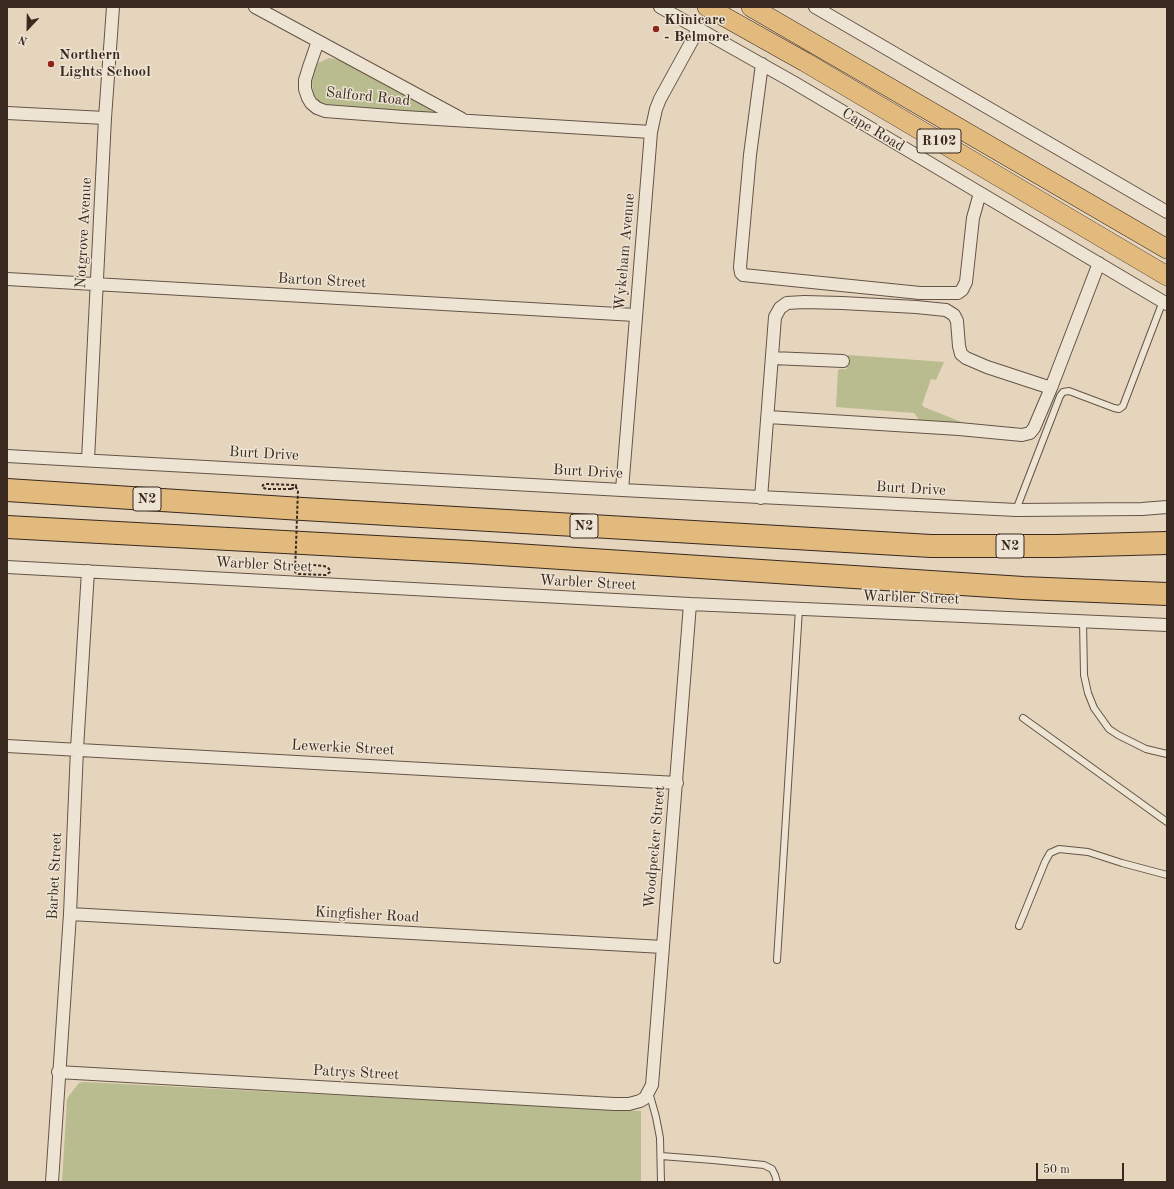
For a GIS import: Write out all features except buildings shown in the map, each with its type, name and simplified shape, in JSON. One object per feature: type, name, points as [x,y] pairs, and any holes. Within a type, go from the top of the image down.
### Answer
[{"type":"highway","name":"N2","points":[[7,490],[931,546],[1056,546],[1167,542]]},
{"type":"highway","name":"N2","points":[[7,527],[469,552],[1023,588],[1167,578]]},
{"type":"highway","points":[[7,537],[150,535]]},
{"type":"highway","points":[[1023,588],[1167,594]]},
{"type":"main road","name":"R102","points":[[751,7],[1167,249]]},
{"type":"main road","name":"Cape Road","points":[[709,8],[805,62],[1167,276]]},
{"type":"street","name":"Notgrove Avenue","points":[[88,460],[98,284],[105,118],[114,7]]},
{"type":"street","name":"Salford Road","points":[[255,7],[465,120]]},
{"type":"street","name":"Cape Road","points":[[660,7],[762,64],[1165,303]]},
{"type":"street","points":[[815,7],[1167,212]]},
{"type":"street","name":"Wykeham Avenue","points":[[622,490],[651,132],[656,109],[660,99],[699,28]]},
{"type":"street","name":"Salford Road","points":[[318,41],[305,80],[305,89],[308,98],[317,108],[333,113],[651,132]]},
{"type":"street","points":[[762,64],[746,192],[740,267],[743,275],[920,292],[958,293],[962,290],[966,282],[973,218],[980,193]]},
{"type":"street","points":[[7,113],[105,118]]},
{"type":"street","points":[[768,417],[959,429],[1022,435],[1030,433],[1034,428],[1051,388],[1099,263]]},
{"type":"street","name":"Barton Street","points":[[7,279],[635,315]]},
{"type":"street","points":[[762,498],[775,317],[780,308],[787,303],[804,302],[916,306],[946,310],[954,315],[957,321],[959,346],[961,354],[966,358],[987,367],[1051,388]]},
{"type":"street","points":[[772,358],[843,361]]},
{"type":"street","name":"Burt Drive","points":[[7,456],[762,498],[1016,510],[1142,509],[1167,507]]},
{"type":"street","name":"Warbler Street","points":[[7,567],[690,604],[1167,626]]},
{"type":"street","name":"Barbet Street","points":[[52,1182],[58,1072],[70,914],[77,749],[88,571]]},
{"type":"street","name":"Woodpecker Street","points":[[649,1092],[652,1085],[690,604]]},
{"type":"street","name":"Lewerkie Street","points":[[7,746],[677,783]]},
{"type":"street","name":"Kingfisher Road","points":[[70,914],[663,947]]},
{"type":"street","name":"Patrys Street","points":[[58,1072],[614,1104],[629,1104],[640,1101],[645,1098],[649,1092]]},
{"type":"lane","points":[[1016,510],[1060,396],[1063,392],[1069,392],[1114,408],[1119,409],[1123,406],[1165,303]]},
{"type":"lane","points":[[777,960],[799,609]]},
{"type":"lane","points":[[1083,621],[1084,675],[1088,693],[1094,708],[1109,728],[1118,735],[1146,749],[1167,754]]},
{"type":"lane","points":[[1023,718],[1167,822]]},
{"type":"lane","points":[[1020,926],[1045,862],[1050,853],[1059,849],[1088,852],[1122,863],[1167,874]]},
{"type":"lane","points":[[649,1092],[660,1138],[661,1182]]},
{"type":"lane","points":[[661,1156],[764,1166],[772,1169],[777,1182]]},
{"type":"path","points":[[291,489],[266,489],[262,487],[266,484],[294,485],[298,490],[295,572],[299,574],[326,575],[330,572],[330,570],[324,566],[302,564]]},
{"type":"green space","points":[[329,58],[340,60],[430,109],[432,112],[328,107],[321,104],[313,94],[312,80],[314,69],[318,63]]},
{"type":"green space","points":[[848,355],[944,362],[936,380],[931,379],[922,405],[969,425],[919,420],[914,413],[836,407],[838,370],[847,369]]},
{"type":"green space","points":[[84,1082],[641,1111],[641,1182],[62,1182],[67,1100],[79,1083]]},
{"type":"place","name":"Klinicare - Belmore","points":[[656,29]]},
{"type":"place","name":"Northern Lights School","points":[[51,64]]}]
